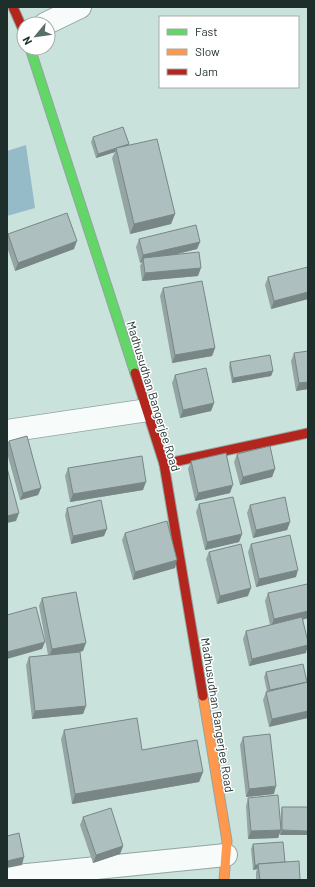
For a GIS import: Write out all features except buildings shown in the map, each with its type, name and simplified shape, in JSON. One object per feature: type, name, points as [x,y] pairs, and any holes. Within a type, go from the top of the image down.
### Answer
[{"type":"main road","name":"Madhusudhan Bangerjee Road","points":[[33,56],[148,410],[164,464],[227,842],[224,880]]},
{"type":"main road","points":[[164,464],[308,433]]},
{"type":"street","points":[[56,19],[80,7]]},
{"type":"street","points":[[7,431],[148,410]]},
{"type":"street","points":[[7,877],[226,855]]},
{"type":"water","points":[[26,145],[35,208],[7,216],[7,151]]},
{"type":"traffic: fast","points":[[33,56],[135,373]]},
{"type":"traffic: slow","points":[[203,696],[227,841],[224,880]]},
{"type":"traffic: jam","points":[[13,7],[17,16]]},
{"type":"traffic: jam","points":[[135,373],[164,464],[203,696]]},
{"type":"traffic: jam","points":[[164,464],[308,433]]}]
